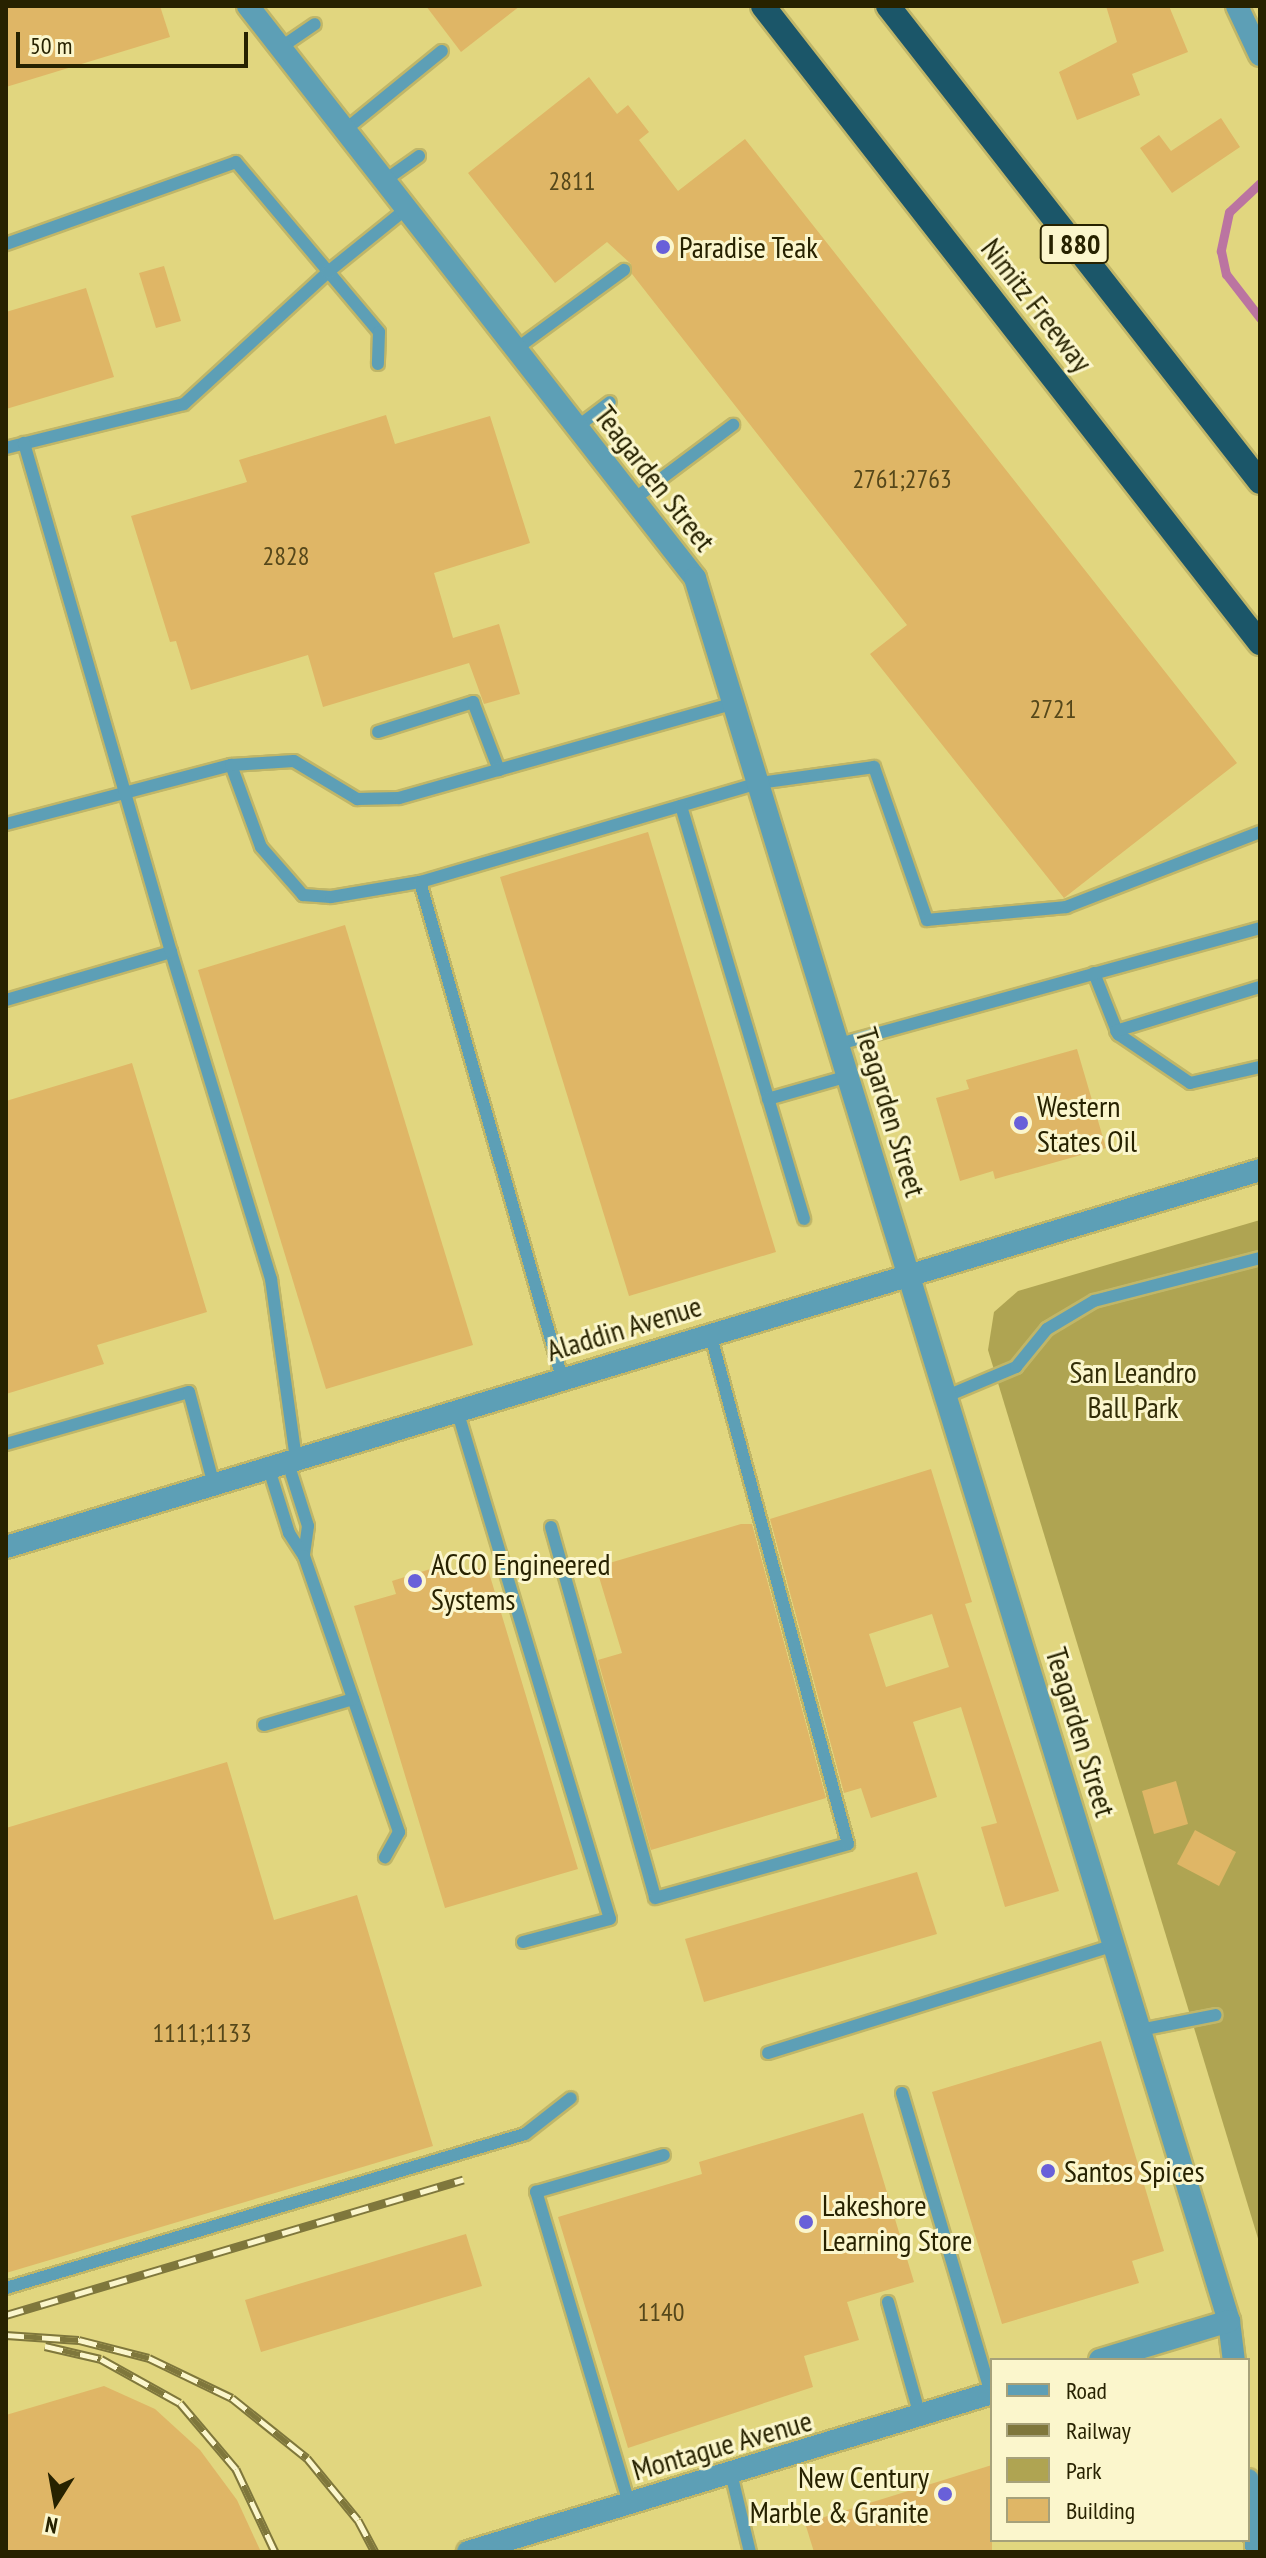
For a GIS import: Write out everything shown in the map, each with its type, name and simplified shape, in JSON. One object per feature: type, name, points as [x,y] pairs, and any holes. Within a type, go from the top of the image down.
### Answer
[{"type":"highway","name":"Nimitz Freeway","points":[[763,6],[1260,643]]},
{"type":"highway","name":"I 880","points":[[888,6],[1260,482]]},
{"type":"street","name":"Teagarden Street","points":[[248,6],[695,578],[1229,2321],[1234,2358]]},
{"type":"street","points":[[1237,6],[1260,55]]},
{"type":"street","name":"Aladdin Avenue","points":[[6,1547],[910,1272],[1260,1170]]},
{"type":"street","points":[[1107,2358],[1229,2321]]},
{"type":"street","name":"Montague Avenue","points":[[468,2552],[990,2393]]},
{"type":"street","points":[[1250,2496],[1257,2552]]},
{"type":"lane","points":[[280,48],[315,24]]},
{"type":"lane","points":[[345,130],[442,51]]},
{"type":"lane","points":[[384,181],[419,156]]},
{"type":"lane","points":[[6,244],[236,162],[379,332],[378,364]]},
{"type":"lane","points":[[6,448],[184,404],[328,272],[406,209]]},
{"type":"lane","points":[[516,349],[624,270]]},
{"type":"lane","points":[[577,427],[610,402]]},
{"type":"lane","points":[[634,499],[733,425]]},
{"type":"lane","points":[[24,443],[121,794],[271,1279],[289,1533],[304,1556],[399,1832],[385,1857]]},
{"type":"lane","points":[[378,732],[473,702],[499,770]]},
{"type":"lane","points":[[6,824],[231,765],[294,761],[357,799],[399,798],[734,703]]},
{"type":"lane","points":[[231,765],[261,847],[303,895],[331,897],[420,882],[759,783],[874,767],[927,920],[1066,907],[1260,832]]},
{"type":"lane","points":[[681,806],[804,1219]]},
{"type":"lane","points":[[420,882],[562,1378]]},
{"type":"lane","points":[[839,1044],[1260,928]]},
{"type":"lane","points":[[6,1000],[171,952]]},
{"type":"lane","points":[[1094,973],[1116,1031],[1190,1083],[1260,1067]]},
{"type":"lane","points":[[1116,1031],[1260,987]]},
{"type":"lane","points":[[768,1099],[849,1076]]},
{"type":"lane","points":[[947,1396],[1016,1367],[1047,1329],[1094,1301],[1260,1258]]},
{"type":"lane","points":[[551,1527],[655,1898],[848,1844],[710,1333]]},
{"type":"lane","points":[[6,1444],[189,1392],[214,1485]]},
{"type":"lane","points":[[457,1410],[610,1919],[523,1942]]},
{"type":"lane","points":[[284,1464],[308,1526],[304,1556]]},
{"type":"lane","points":[[264,1725],[353,1699]]},
{"type":"lane","points":[[768,2053],[1115,1945]]},
{"type":"lane","points":[[1140,2030],[1216,2015]]},
{"type":"lane","points":[[902,2093],[990,2390]]},
{"type":"lane","points":[[6,2288],[525,2134],[571,2098]]},
{"type":"lane","points":[[629,2503],[536,2192],[664,2155]]},
{"type":"lane","points":[[888,2302],[920,2416]]},
{"type":"lane","points":[[731,2473],[750,2552]]},
{"type":"green space","name":"San Leandro Ball Park","points":[[1260,1220],[1260,2245],[988,1350],[994,1312],[1018,1291]]},
{"type":"building","points":[[6,6],[160,6],[170,37],[6,87]]},
{"type":"building","points":[[426,6],[520,6],[461,52]]},
{"type":"building","points":[[1106,6],[1169,6],[1188,52],[1132,74],[1140,95],[1077,120],[1059,72],[1117,42]]},
{"type":"building","points":[[589,77],[617,114],[628,105],[649,132],[639,140],[678,191],[745,139],[1237,763],[1064,898],[870,654],[907,625],[632,274],[631,264],[607,242],[555,283],[468,173]]},
{"type":"building","points":[[1221,118],[1240,147],[1172,193],[1140,148],[1159,135],[1171,151]]},
{"type":"building","points":[[164,266],[181,321],[156,328],[139,273]]},
{"type":"building","points":[[86,288],[114,377],[6,409],[6,312]]},
{"type":"building","points":[[386,415],[395,444],[490,416],[530,543],[434,573],[453,638],[499,624],[520,694],[484,704],[469,663],[323,707],[308,655],[191,690],[176,641],[170,642],[131,516],[247,482],[239,460]]},
{"type":"building","points":[[648,832],[776,1252],[629,1296],[500,877]]},
{"type":"building","points":[[345,925],[473,1345],[326,1389],[198,970]]},
{"type":"building","name":"Western States Oil","points":[[1077,1049],[1106,1148],[995,1179],[993,1171],[960,1181],[936,1098],[969,1089],[966,1080]]},
{"type":"building","points":[[132,1063],[207,1312],[97,1345],[104,1364],[6,1394],[6,1101]]},
{"type":"building","points":[[931,1469],[972,1602],[965,1604],[1059,1891],[1005,1907],[981,1827],[997,1823],[961,1707],[913,1722],[937,1797],[871,1818],[861,1788],[844,1793],[770,1519]],"holes":[[[932,1614],[949,1667],[886,1687],[869,1634]]]},
{"type":"building","points":[[741,1524],[752,1524],[826,1798],[651,1850],[598,1660],[622,1653],[596,1567]]},
{"type":"building","points":[[440,1566],[444,1579],[487,1566],[578,1869],[445,1908],[354,1606],[396,1594],[392,1581]]},
{"type":"building","points":[[227,1762],[274,1920],[357,1895],[433,2146],[6,2273],[6,1828]]},
{"type":"building","points":[[1176,1781],[1188,1824],[1154,1834],[1142,1791]]},
{"type":"building","points":[[1195,1830],[1236,1852],[1219,1886],[1177,1864]]},
{"type":"building","points":[[917,1872],[937,1934],[704,2002],[685,1939]]},
{"type":"building","name":"Santos Spices","points":[[1101,2041],[1164,2251],[1132,2261],[1139,2283],[1002,2324],[932,2092]]},
{"type":"building","points":[[863,2113],[914,2282],[847,2302],[859,2340],[804,2356],[813,2387],[628,2448],[558,2217],[702,2174],[699,2162]]},
{"type":"building","points":[[466,2234],[482,2286],[261,2352],[245,2300]]},
{"type":"building","points":[[104,2386],[155,2409],[200,2450],[237,2500],[261,2552],[6,2552],[6,2415]]},
{"type":"building","name":"New Century Marble & Granite","points":[[990,2466],[992,2552],[814,2552],[805,2523]]},
{"type":"waterway","points":[[1260,183],[1229,212],[1221,251],[1226,274],[1260,318]]},
{"type":"railway","points":[[6,2315],[463,2180]]},
{"type":"railway","points":[[6,2335],[79,2340],[149,2358],[232,2398],[307,2458],[358,2520],[375,2552]]},
{"type":"railway","points":[[45,2346],[101,2359],[180,2403],[236,2469],[275,2552]]},
{"type":"place","name":"Paradise Teak","points":[[663,247]]},
{"type":"place","name":"Western States Oil","points":[[1021,1123]]},
{"type":"place","name":"ACCO Engineered Systems","points":[[415,1581]]},
{"type":"place","name":"Santos Spices","points":[[1048,2171]]},
{"type":"place","name":"Lakeshore Learning Store","points":[[806,2222]]},
{"type":"place","name":"New Century Marble & Granite","points":[[945,2494]]}]
